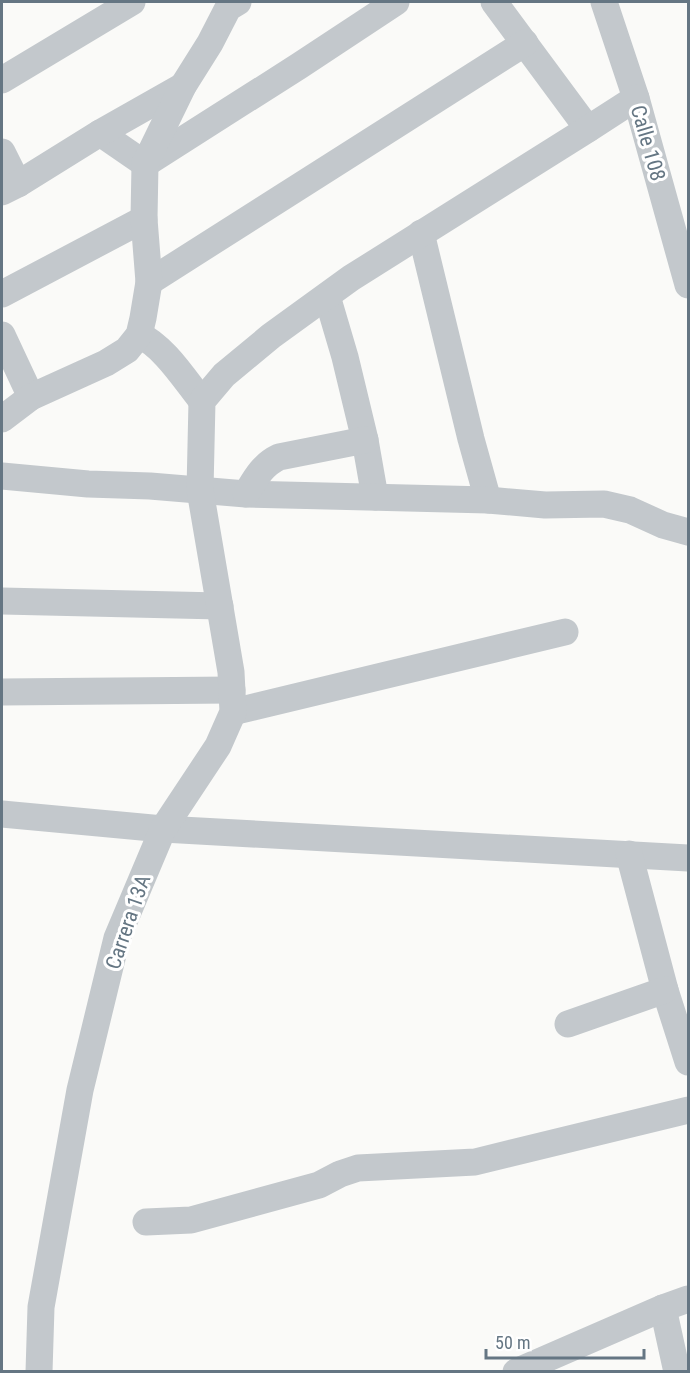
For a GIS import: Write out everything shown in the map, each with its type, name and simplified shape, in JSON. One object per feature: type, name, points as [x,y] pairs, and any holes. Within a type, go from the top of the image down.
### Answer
[{"type":"street","points":[[2,80],[132,2]]},
{"type":"street","points":[[145,164],[396,2]]},
{"type":"street","points":[[494,2],[588,129]]},
{"type":"street","name":"Calle 108","points":[[604,2],[636,98],[688,285]]},
{"type":"street","points":[[2,419],[31,397],[106,363],[127,350],[139,335],[148,282],[144,219],[145,164],[183,86],[210,43],[230,4]]},
{"type":"street","points":[[148,282],[525,43]]},
{"type":"street","points":[[2,152],[10,188],[183,86]]},
{"type":"street","points":[[139,335],[148,339],[160,350],[202,401],[224,375],[271,336],[351,278],[636,98]]},
{"type":"street","points":[[100,133],[145,164]]},
{"type":"street","points":[[2,294],[144,219]]},
{"type":"street","points":[[421,233],[488,500]]},
{"type":"street","points":[[327,296],[345,357],[365,440],[375,497]]},
{"type":"street","points":[[2,335],[31,397]]},
{"type":"street","name":"Carrera 13A","points":[[39,1371],[41,1308],[80,1090],[117,938],[163,829],[218,746],[232,701],[231,672],[200,490],[202,401]]},
{"type":"street","points":[[246,494],[270,461],[279,457],[365,440]]},
{"type":"street","points":[[2,476],[246,494],[488,500],[545,505],[604,504],[630,510],[676,528],[688,510]]},
{"type":"street","points":[[2,602],[220,606]]},
{"type":"street","points":[[2,692],[232,701],[566,632]]},
{"type":"street","points":[[2,814],[163,829],[688,858]]},
{"type":"street","points":[[629,854],[665,990],[688,1062]]},
{"type":"street","points":[[568,1024],[665,990]]},
{"type":"street","points":[[146,1222],[191,1220],[319,1185],[358,1168],[475,1162],[688,1110]]},
{"type":"street","points":[[516,1371],[688,1299]]},
{"type":"street","points":[[663,1308],[677,1371]]}]
